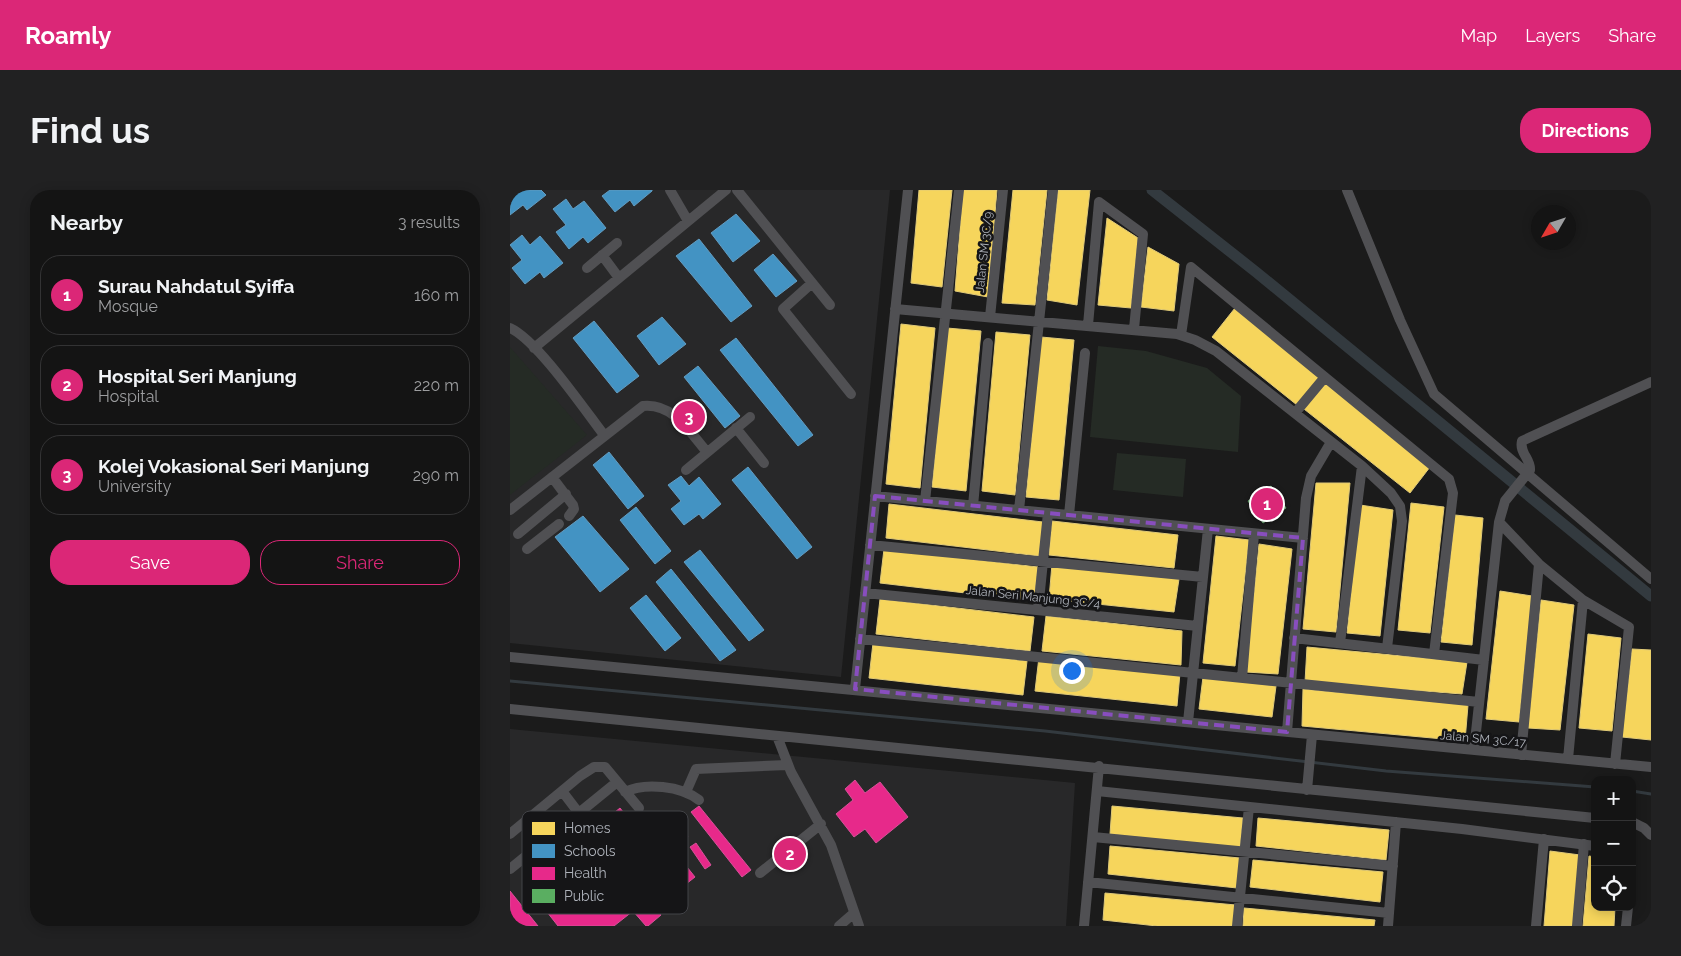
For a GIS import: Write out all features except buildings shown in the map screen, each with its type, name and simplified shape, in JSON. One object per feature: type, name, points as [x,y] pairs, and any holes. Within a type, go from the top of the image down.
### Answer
[{"type":"street","points":[[670,190],[688,222]]},
{"type":"street","points":[[534,348],[726,190]]},
{"type":"street","points":[[738,190],[830,306]]},
{"type":"street","points":[[855,689],[908,190]]},
{"type":"street","points":[[925,501],[944,313],[959,190]]},
{"type":"street","name":"Jalan SM 3C/9","points":[[990,317],[1003,190]]},
{"type":"street","points":[[1019,510],[1053,190]]},
{"type":"street","points":[[1347,190],[1434,394],[1525,478],[1651,579]]},
{"type":"street","points":[[1088,325],[1099,202],[1143,234],[1134,329]]},
{"type":"street","points":[[587,268],[617,243]]},
{"type":"street","points":[[602,256],[620,278]]},
{"type":"street","points":[[1181,335],[1191,268],[1449,479],[1453,493],[1434,654]]},
{"type":"street","points":[[812,283],[783,309],[851,394]]},
{"type":"street","points":[[895,309],[1134,329],[1181,335],[1216,351],[1362,466],[1391,493],[1400,506],[1402,521],[1387,648]]},
{"type":"street","points":[[510,328],[516,331],[534,348],[604,435]]},
{"type":"street","points":[[973,506],[988,343]]},
{"type":"street","points":[[1069,515],[1086,353]]},
{"type":"street","points":[[1295,413],[1325,377]]},
{"type":"street","points":[[1474,750],[1499,522],[1506,501],[1525,478],[1530,466],[1521,449],[1522,441],[1651,382]]},
{"type":"street","points":[[510,510],[643,406],[655,404],[668,409],[707,452]]},
{"type":"street","points":[[686,470],[750,417]]},
{"type":"street","points":[[736,428],[764,463]]},
{"type":"street","points":[[1287,732],[1303,538],[1311,476],[1331,442]]},
{"type":"street","points":[[1340,643],[1362,466]]},
{"type":"street","points":[[552,477],[566,494],[574,508],[569,516]]},
{"type":"street","points":[[518,534],[566,494]]},
{"type":"street","points":[[875,496],[1303,538]]},
{"type":"street","points":[[1038,610],[1048,513]]},
{"type":"street","points":[[1499,522],[1539,564],[1584,600],[1629,627],[1615,764]]},
{"type":"street","points":[[527,549],[559,524]]},
{"type":"street","points":[[1188,722],[1208,529]]},
{"type":"street","points":[[1242,678],[1254,534]]},
{"type":"street","points":[[870,545],[1043,560],[1203,577]]},
{"type":"street","points":[[1521,755],[1539,564]]},
{"type":"street","name":"Jalan Seri Manjung 3C/4","points":[[865,593],[1198,626]]},
{"type":"street","points":[[1568,759],[1584,600]]},
{"type":"street","points":[[1294,638],[1484,660]]},
{"type":"street","points":[[860,639],[1479,702]]},
{"type":"street","name":"Jalan SM 3C/17","points":[[510,657],[1651,767]]},
{"type":"street","points":[[510,709],[1099,766],[1307,790],[1591,818]]},
{"type":"street","points":[[1307,790],[1312,735]]},
{"type":"street","points":[[776,736],[788,765],[831,845],[859,926]]},
{"type":"street","points":[[538,811],[594,767],[601,765],[605,767],[639,808]]},
{"type":"street","points":[[686,792],[696,769],[788,765]]},
{"type":"street","points":[[1084,926],[1099,766]]},
{"type":"street","points":[[579,811],[617,782]]},
{"type":"street","points":[[626,792],[641,786],[686,792],[699,800]]},
{"type":"street","points":[[562,791],[577,811]]},
{"type":"street","points":[[1097,791],[1396,822],[1591,845]]},
{"type":"street","points":[[1237,926],[1246,852],[1249,807]]},
{"type":"street","points":[[1388,926],[1396,822]]},
{"type":"street","points":[[510,834],[522,824]]},
{"type":"street","points":[[760,874],[821,824]]},
{"type":"street","points":[[1636,824],[1644,828],[1651,835]]},
{"type":"street","points":[[1093,837],[1393,866]]},
{"type":"street","points":[[1536,926],[1544,839]]},
{"type":"street","points":[[1577,926],[1584,844]]},
{"type":"street","points":[[510,869],[522,859]]},
{"type":"street","points":[[1088,882],[1389,913]]},
{"type":"street","points":[[1626,926],[1628,911]]},
{"type":"street","points":[[839,926],[854,913]]},
{"type":"highlighted area","points":[[875,496],[1303,538],[1287,732],[855,689]]},
{"type":"shaded area","points":[[510,190],[890,190],[841,677],[510,643]]},
{"type":"shaded area","points":[[1098,346],[1146,351],[1207,368],[1241,396],[1238,452],[1090,437]]},
{"type":"shaded area","points":[[510,347],[587,435],[510,495]]},
{"type":"shaded area","points":[[1117,453],[1186,459],[1183,497],[1113,490]]},
{"type":"shaded area","points":[[510,729],[1075,783],[1066,926],[510,926]]},
{"type":"waterway","points":[[1152,190],[1256,272],[1651,596]]},
{"type":"waterway","points":[[510,681],[1045,731],[1386,771],[1591,787]]},
{"type":"waterway","points":[[1636,792],[1651,794]]},
{"type":"place","name":"Kolej Vokasional Seri Manjung","points":[[689,417]]},
{"type":"place","name":"Surau Nahdatul Syiffa","points":[[1267,504]]},
{"type":"place","name":"Hospital Seri Manjung","points":[[790,854]]}]
